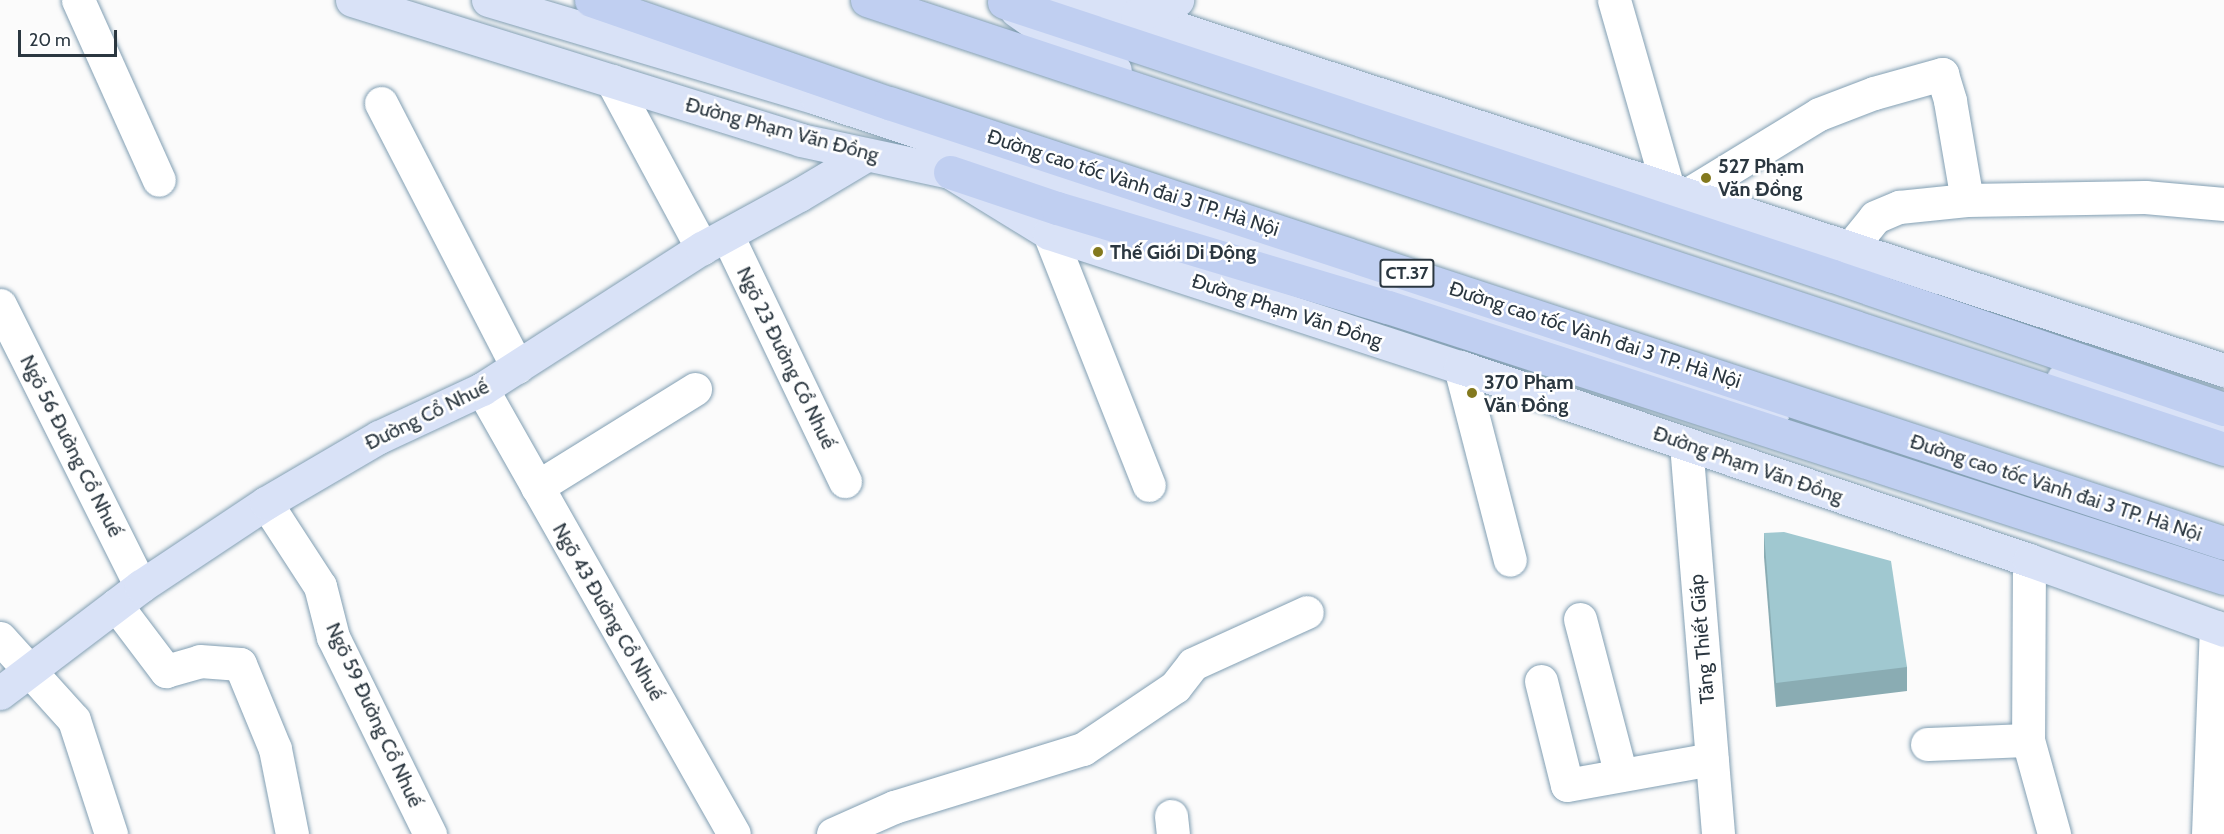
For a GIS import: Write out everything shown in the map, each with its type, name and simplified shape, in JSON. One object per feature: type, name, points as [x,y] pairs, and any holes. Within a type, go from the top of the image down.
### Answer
[{"type":"highway","name":"Đường cao tốc Vành đai 3 TP. Hà Nội","points":[[591,0],[901,106],[2224,543]]},
{"type":"highway","points":[[867,0],[2224,449]]},
{"type":"highway","points":[[1002,1],[1833,276],[2224,409]]},
{"type":"highway","points":[[950,172],[1057,208],[1399,310],[2224,578]]},
{"type":"main road","name":"Đường Phạm Văn Đồng","points":[[352,0],[801,140],[950,172],[1049,233],[1460,367],[2029,560],[2220,628]]},
{"type":"main road","name":"Đường Phạm Văn Đồng","points":[[488,0],[828,102],[2224,564]]},
{"type":"main road","points":[[1137,15],[1177,0]]},
{"type":"main road","points":[[1002,1],[1137,15],[2224,370]]},
{"type":"main road","points":[[1002,1],[1090,62],[1928,337],[2224,430]]},
{"type":"main road","name":"Đường Cổ Nhuế","points":[[0,693],[128,595],[266,503],[379,437],[482,389],[714,241],[866,155]]},
{"type":"street","points":[[78,0],[159,180]]},
{"type":"street","points":[[1614,0],[1678,191],[1819,114],[1874,93],[1941,74],[1950,101],[1967,200]]},
{"type":"street","name":"Ngõ 23 Đường Cổ Nhuế","points":[[612,81],[714,241],[845,481]]},
{"type":"street","points":[[381,103],[517,367]]},
{"type":"street","points":[[1851,248],[1875,218],[1899,207],[1967,200],[2145,197],[2224,204]]},
{"type":"street","points":[[1049,233],[1149,485]]},
{"type":"street","name":"Ngõ 56 Đường Cổ Nhuế","points":[[0,306],[128,595],[166,671],[200,661],[240,664],[274,749],[292,834]]},
{"type":"street","points":[[1460,367],[1510,560]]},
{"type":"street","name":"Ngõ 43 Đường Cổ Nhuế","points":[[482,389],[734,834]]},
{"type":"street","points":[[537,487],[695,389]]},
{"type":"street","name":"Tăng Thiết Giáp","points":[[1686,444],[1718,834]]},
{"type":"street","name":"Ngõ 59 Đường Cổ Nhuế","points":[[266,503],[320,586],[333,637],[430,834]]},
{"type":"street","points":[[2029,560],[2028,740],[2054,834]]},
{"type":"street","points":[[833,834],[894,807],[1083,749],[1175,687],[1193,664],[1307,612]]},
{"type":"street","points":[[1580,619],[1622,775]]},
{"type":"street","points":[[2208,834],[2220,628]]},
{"type":"street","points":[[0,638],[74,720],[111,834]]},
{"type":"street","points":[[1541,681],[1567,785],[1712,759]]},
{"type":"street","points":[[1927,744],[2028,740]]},
{"type":"building","points":[[1784,532],[1891,561],[1907,667],[1776,683],[1764,533]]},
{"type":"place","name":"527 Phạm Văn Đồng","points":[[1706,178]]},
{"type":"place","name":"Thế Giới Di Động","points":[[1098,252]]},
{"type":"place","name":"370 Phạm Văn Đồng","points":[[1472,393]]}]
